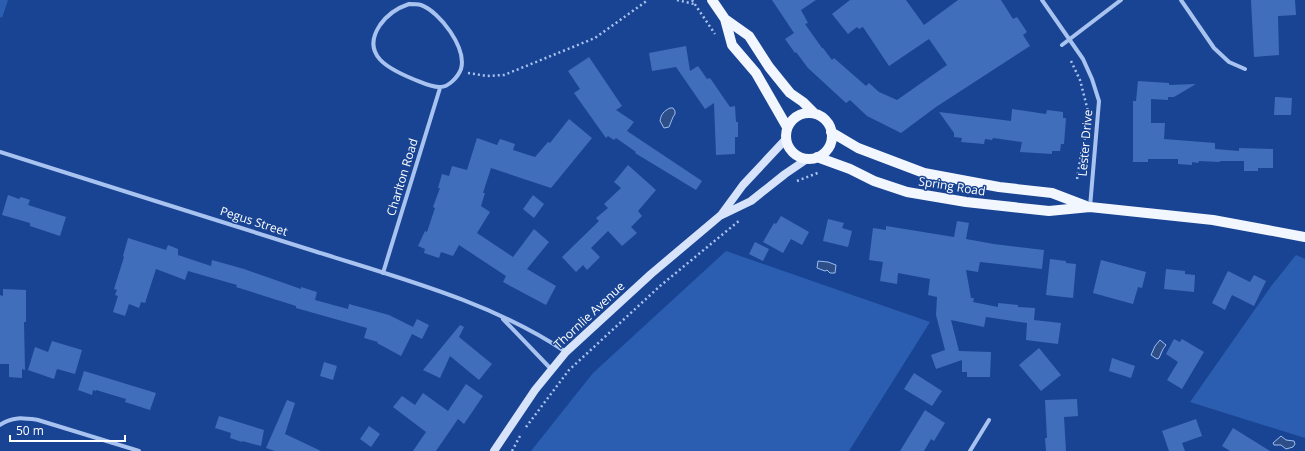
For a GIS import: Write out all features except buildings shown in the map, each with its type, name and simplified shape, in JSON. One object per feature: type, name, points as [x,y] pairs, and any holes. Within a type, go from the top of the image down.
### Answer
[{"type":"main road","name":"Spring Road","points":[[712,0],[725,19],[732,46],[756,73],[787,127]]},
{"type":"main road","name":"Spring Road","points":[[725,19],[749,36],[790,93],[803,102],[815,114],[826,120],[830,126],[831,132],[858,148],[924,173],[999,187],[1052,193],[1090,207]]},
{"type":"main road","points":[[786,139],[787,127],[791,121],[802,114],[815,114]]},
{"type":"main road","points":[[812,158],[824,153],[831,140],[831,132]]},
{"type":"main road","name":"Spring Road","points":[[786,139],[788,146],[793,153],[800,157],[812,158],[850,169],[874,181],[907,192],[966,202],[1049,211],[1090,207],[1213,220],[1305,237]]},
{"type":"main road","name":"Thornlie Avenue","points":[[494,451],[535,390],[566,352],[651,274],[721,215],[743,185],[786,139]]},
{"type":"main road","name":"Thornlie Avenue","points":[[721,215],[751,201],[785,174],[812,158]]},
{"type":"street","name":"Lester Drive","points":[[1042,0],[1082,59],[1092,79],[1099,101],[1090,207]]},
{"type":"street","points":[[1062,45],[1121,0]]},
{"type":"street","points":[[1181,0],[1214,48],[1229,62],[1245,70]]},
{"type":"street","points":[[409,4],[422,5],[435,14],[441,19],[459,48],[462,61],[460,72],[450,83],[440,88],[426,84],[391,69],[378,58],[373,46],[375,34],[384,20],[401,6],[409,4]]},
{"type":"street","name":"Charlton Road","points":[[383,273],[440,88]]},
{"type":"street","name":"Pegus Street","points":[[0,152],[383,273],[474,304],[548,340],[566,352]]},
{"type":"street","name":"Pegus Street","points":[[500,316],[551,369]]},
{"type":"street","points":[[0,425],[15,418],[38,420],[139,451]]},
{"type":"street","points":[[970,451],[989,420]]},
{"type":"path","points":[[460,72],[486,76],[504,75],[596,38],[648,0]]},
{"type":"path","points":[[677,0],[694,4]]},
{"type":"path","points":[[692,0],[716,36]]},
{"type":"path","points":[[1062,45],[1080,80],[1088,112]]},
{"type":"path","points":[[1077,179],[1086,135]]},
{"type":"path","points":[[526,427],[569,370],[660,286],[742,219]]},
{"type":"path","points":[[512,451],[521,434]]},
{"type":"shaded area","points":[[0,0],[8,0],[2,18],[0,17]]},
{"type":"shaded area","points":[[670,108],[673,108],[675,114],[669,127],[664,128],[660,119],[663,113]]},
{"type":"shaded area","points":[[726,251],[930,322],[849,451],[531,451],[593,373]]},
{"type":"shaded area","points":[[1296,255],[1305,259],[1305,438],[1190,402],[1272,285]]},
{"type":"shaded area","points":[[818,261],[836,265],[835,273],[830,273],[827,270],[825,271],[817,268]]},
{"type":"shaded area","points":[[1160,340],[1166,345],[1157,359],[1151,355],[1155,346]]},
{"type":"shaded area","points":[[1281,436],[1286,440],[1294,441],[1295,444],[1293,447],[1286,449],[1281,445],[1274,445],[1273,443]]}]
